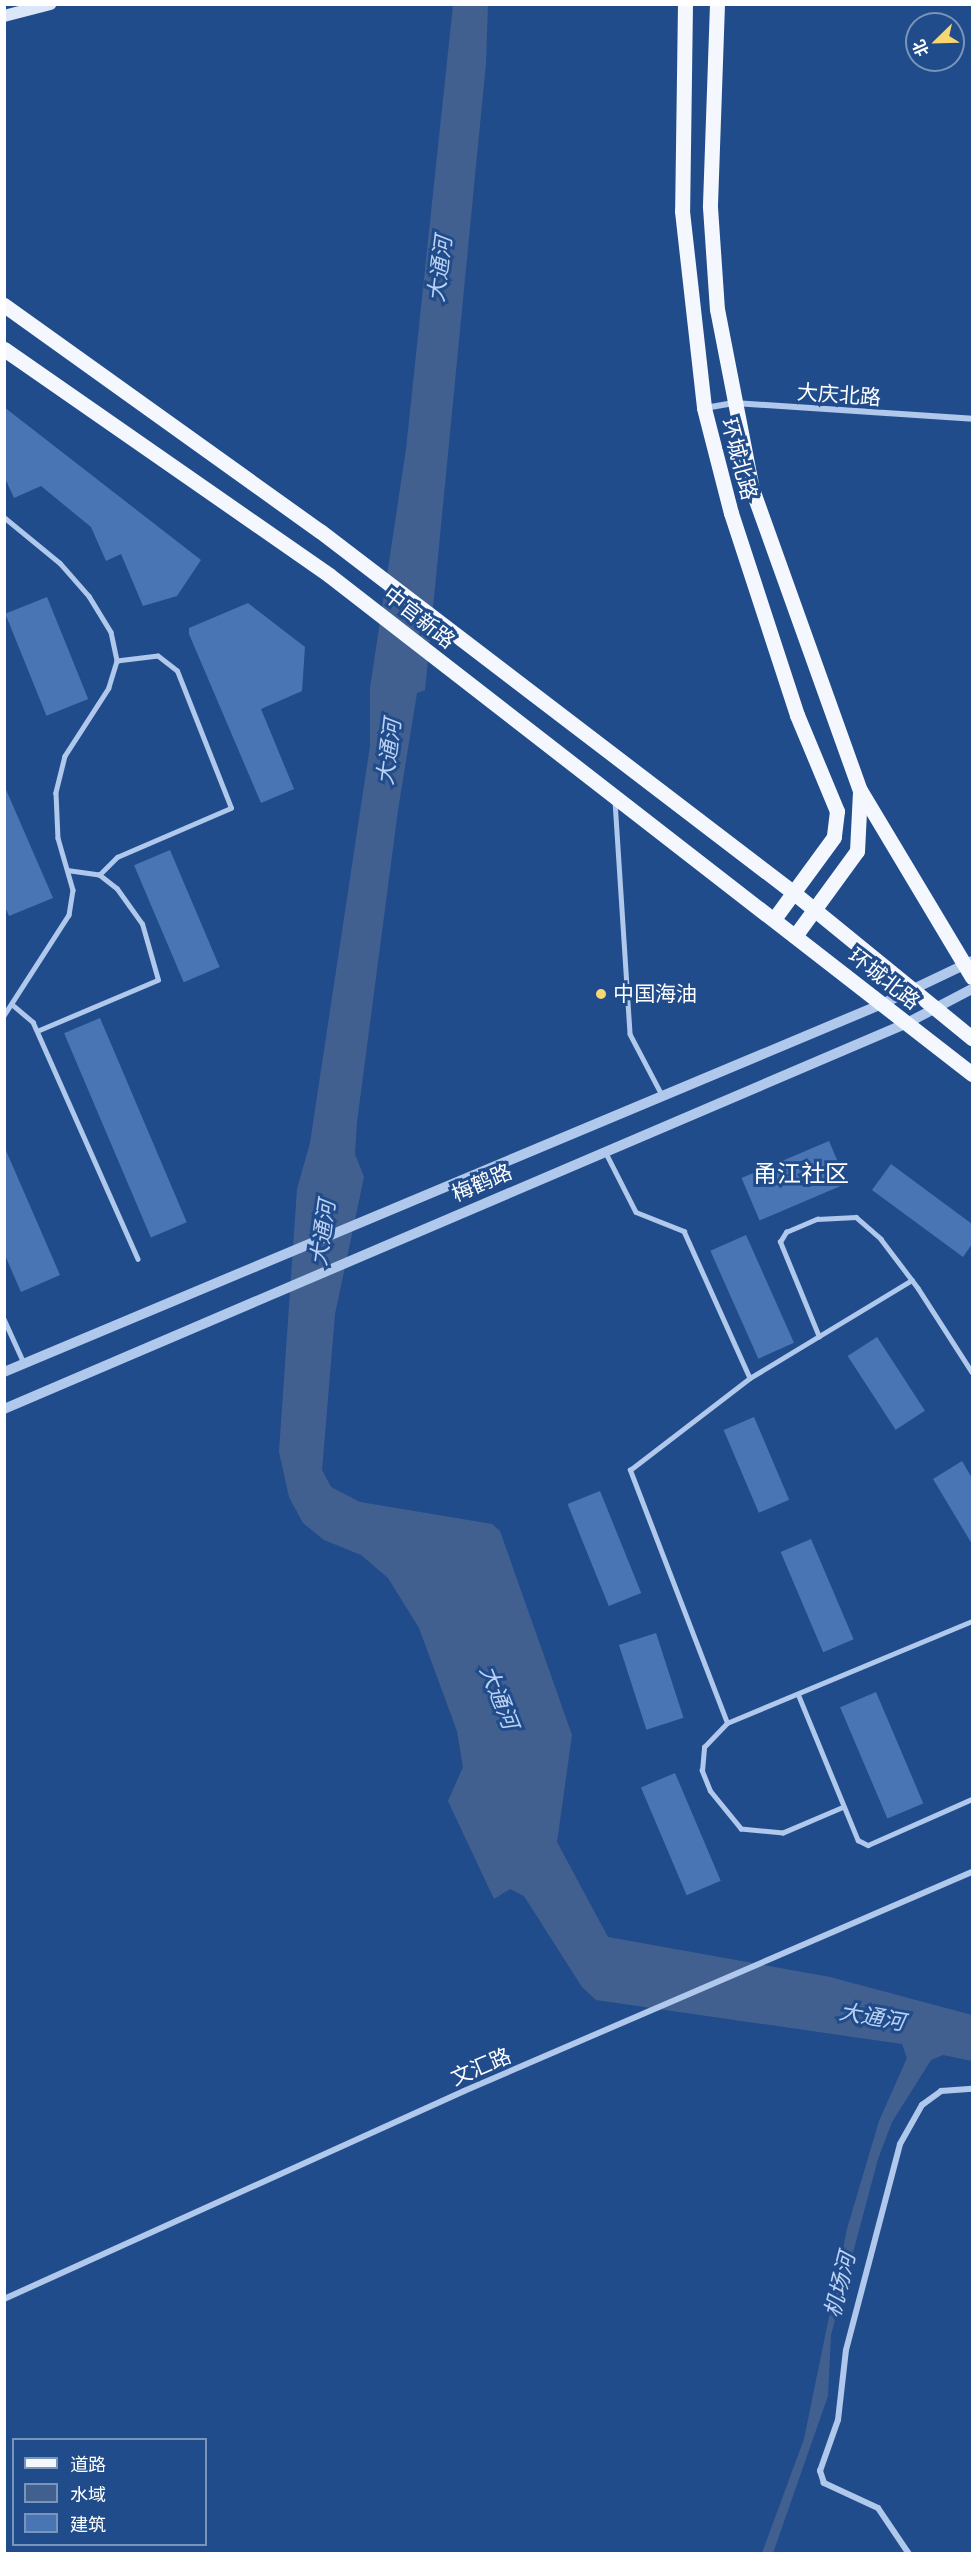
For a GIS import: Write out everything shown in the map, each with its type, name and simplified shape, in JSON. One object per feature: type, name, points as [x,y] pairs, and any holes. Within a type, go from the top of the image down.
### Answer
[{"type":"main road","points":[[4,16],[50,4]]},
{"type":"main road","name":"环城北路","points":[[685,4],[682,211],[704,408],[731,513],[794,704],[837,811],[834,837],[774,919]]},
{"type":"main road","name":"环城北路","points":[[717,4],[710,207],[717,309],[752,489],[860,790],[970,968]]},
{"type":"main road","name":"中官新路","points":[[4,305],[320,531],[794,893]]},
{"type":"main road","name":"中官新路","points":[[4,350],[329,574],[795,936]]},
{"type":"main road","name":"环城北路","points":[[860,790],[857,851],[795,936],[972,1074]]},
{"type":"main road","name":"环城北路","points":[[794,893],[813,911],[972,1038]]},
{"type":"street","name":"大庆北路","points":[[704,408],[734,404],[972,419]]},
{"type":"street","name":"梅鹤路","points":[[4,1372],[271,1256],[970,968]]},
{"type":"street","name":"梅鹤路","points":[[4,1409],[906,1023],[972,989]]},
{"type":"street","name":"文汇路","points":[[4,2299],[464,2091],[642,2017],[972,1872]]},
{"type":"street","points":[[909,2553],[878,2508],[824,2483],[820,2471],[838,2420],[846,2350],[900,2144],[922,2105],[941,2091],[972,2089]]},
{"type":"lane","points":[[4,517],[60,563],[89,596],[111,632],[117,661],[109,688],[65,756],[56,793],[58,838],[69,871],[69,915],[14,1006],[4,1016]]},
{"type":"lane","points":[[99,875],[117,857],[231,808],[177,671],[158,656],[117,661]]},
{"type":"lane","points":[[615,796],[630,1034],[662,1095]]},
{"type":"lane","points":[[37,1031],[158,980],[142,924],[117,889],[99,875],[69,871]]},
{"type":"lane","points":[[14,1006],[37,1031],[138,1259]]},
{"type":"lane","points":[[605,1151],[636,1212],[684,1231],[750,1378]]},
{"type":"lane","points":[[819,1337],[780,1242],[786,1232],[838,1214],[856,1217],[912,1280],[972,1372]]},
{"type":"lane","points":[[727,1723],[629,1480],[630,1470],[750,1378],[912,1280]]},
{"type":"lane","points":[[4,1319],[24,1363]]},
{"type":"lane","points":[[844,1807],[783,1833],[741,1829],[724,1812],[702,1771],[704,1747],[727,1723],[799,1696],[972,1621]]},
{"type":"lane","points":[[799,1696],[858,1840],[868,1845],[972,1799]]},
{"type":"water","points":[[453,5],[488,5],[486,63],[425,690],[417,693],[398,810],[357,1122],[355,1154],[364,1177],[335,1314],[322,1470],[331,1487],[360,1502],[492,1524],[500,1531],[572,1735],[557,1842],[608,1937],[830,1977],[972,2015],[972,2061],[943,2055],[931,2060],[892,2122],[878,2159],[831,2335],[828,2396],[773,2553],[762,2553],[804,2439],[847,2229],[879,2121],[907,2058],[902,2044],[596,2000],[582,1987],[524,1896],[510,1889],[494,1899],[448,1801],[463,1767],[457,1731],[419,1628],[388,1578],[361,1555],[324,1540],[303,1523],[289,1497],[279,1452],[297,1189],[310,1143],[370,746],[370,688],[406,449]]},
{"type":"building","points":[[4,407],[201,560],[177,596],[143,606],[121,554],[106,561],[91,527],[41,486],[14,498],[4,476]]},
{"type":"building","points":[[47,597],[88,699],[46,716],[5,614]]},
{"type":"building","points":[[248,603],[305,647],[302,691],[261,709],[294,789],[261,803],[189,634],[189,628]]},
{"type":"building","points":[[4,785],[53,898],[9,916],[4,905]]},
{"type":"building","points":[[170,850],[220,967],[184,982],[134,865]]},
{"type":"building","points":[[100,1018],[187,1222],[151,1238],[64,1033]]},
{"type":"building","points":[[829,1141],[847,1183],[760,1220],[742,1178]]},
{"type":"building","points":[[4,1146],[60,1275],[21,1292],[4,1253]]},
{"type":"building","points":[[891,1164],[972,1224],[972,1244],[963,1257],[872,1190]]},
{"type":"building","points":[[746,1235],[794,1343],[758,1359],[710,1251]]},
{"type":"building","points":[[877,1337],[925,1411],[896,1430],[848,1356]]},
{"type":"building","points":[[754,1417],[789,1500],[759,1513],[724,1430]]},
{"type":"building","points":[[962,1461],[972,1478],[972,1544],[933,1479]]},
{"type":"building","points":[[600,1491],[641,1593],[609,1606],[568,1504]]},
{"type":"building","points":[[811,1539],[854,1639],[823,1652],[781,1552]]},
{"type":"building","points":[[656,1633],[684,1718],[646,1730],[619,1645]]},
{"type":"building","points":[[876,1692],[923,1803],[887,1819],[840,1707]]},
{"type":"building","points":[[675,1773],[721,1881],[687,1895],[641,1787]]},
{"type":"place","name":"中国海油","points":[[601,994]]},
{"type":"district","name":"甬江社区","points":[[801,1174]]},
{"type":"water label","name":"大通河","points":[[440,269]]},
{"type":"water label","name":"大通河","points":[[389,752]]},
{"type":"water label","name":"大通河","points":[[323,1233]]},
{"type":"water label","name":"大通河","points":[[499,1697]]},
{"type":"water label","name":"大通河","points":[[872,2017]]},
{"type":"water label","name":"机场河","points":[[840,2285]]}]
